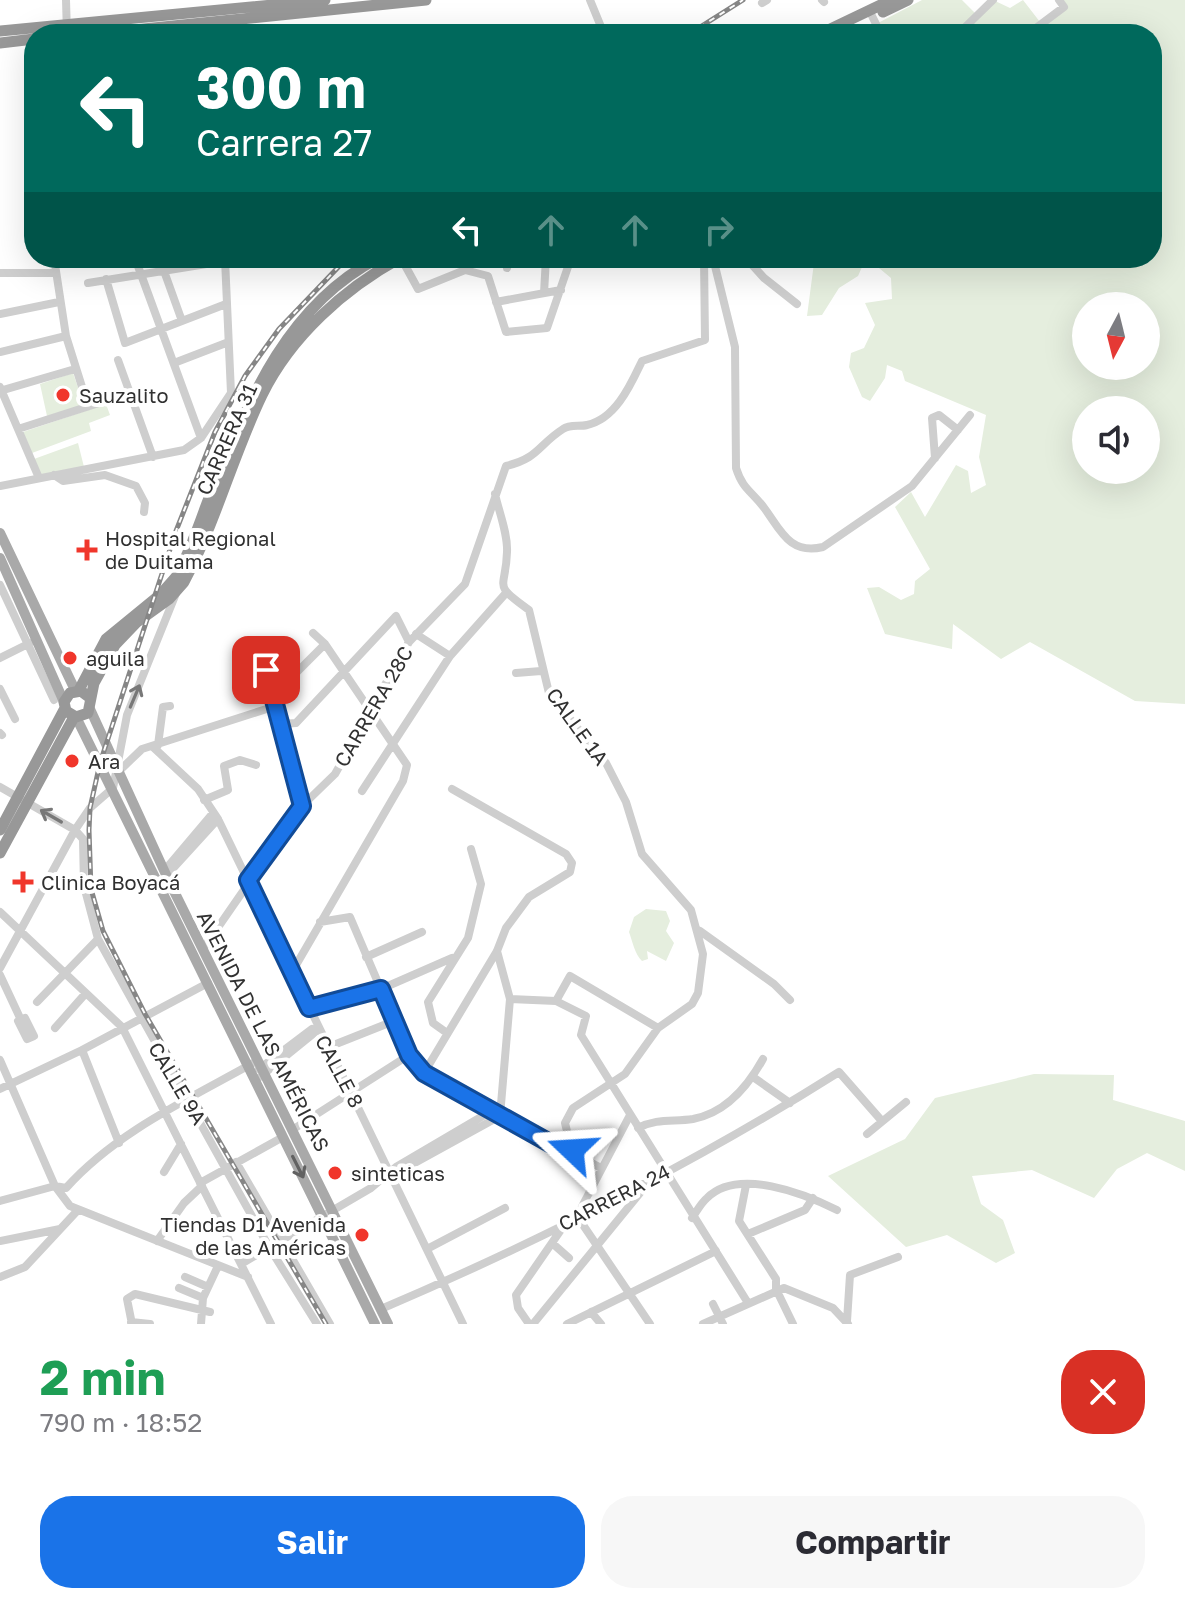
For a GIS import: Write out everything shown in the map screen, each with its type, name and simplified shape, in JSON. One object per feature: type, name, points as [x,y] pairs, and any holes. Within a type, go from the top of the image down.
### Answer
[{"type":"highway","points":[[162,24],[325,0]]},
{"type":"highway","points":[[177,24],[426,0]]},
{"type":"highway","points":[[860,24],[885,5],[908,0]]},
{"type":"highway","points":[[846,24],[871,14]]},
{"type":"highway","points":[[0,31],[24,30]]},
{"type":"highway","points":[[0,43],[24,40]]},
{"type":"highway","name":"CARRERA 31","points":[[83,697],[106,639],[120,624],[161,594],[176,577],[249,402],[283,347],[324,297],[359,268]]},
{"type":"highway","name":"CARRERA 31","points":[[83,697],[115,645],[137,622],[177,591],[188,573],[264,392],[310,328],[355,284],[383,268]]},
{"type":"highway","points":[[249,402],[251,423]]},
{"type":"highway","points":[[66,709],[83,697]]},
{"type":"highway","points":[[0,853],[66,709],[83,697]]},
{"type":"highway","points":[[0,830],[22,800]]},
{"type":"main road","name":"AVENIDA DE LAS AMÉRICAS","points":[[0,533],[83,697],[113,780],[164,877],[208,983],[257,1070]]},
{"type":"main road","name":"AVENIDA DE LAS AMÉRICAS","points":[[0,558],[14,586],[17,606],[66,709],[113,780],[164,877]]},
{"type":"main road","name":"AVENIDA DE LAS AMÉRICAS","points":[[192,940],[203,949],[371,1323]]},
{"type":"main road","name":"AVENIDA DE LAS AMÉRICAS","points":[[288,1134],[333,1203],[388,1324]]},
{"type":"street","points":[[66,0],[66,24]]},
{"type":"street","points":[[590,0],[600,24]]},
{"type":"street","points":[[969,24],[993,0]]},
{"type":"street","points":[[1041,24],[1064,7],[1059,0]]},
{"type":"street","points":[[871,14],[876,24]]},
{"type":"street","points":[[54,268],[66,336],[88,406]]},
{"type":"street","points":[[139,268],[201,438]]},
{"type":"street","points":[[167,268],[182,321]]},
{"type":"street","points":[[88,283],[140,272],[182,268]]},
{"type":"street","points":[[0,486],[184,450],[201,438],[231,393],[226,343],[225,268]]},
{"type":"street","points":[[406,268],[418,289],[465,270],[483,272],[488,276],[506,332],[547,328],[568,268]]},
{"type":"street","points":[[544,293],[545,268]]},
{"type":"street","points":[[362,791],[450,656],[506,593],[502,584],[508,551],[495,493],[506,466],[529,460],[565,427],[589,425],[606,415],[627,393],[642,361],[705,340],[704,268]]},
{"type":"street","points":[[715,268],[735,347],[736,468],[742,486],[764,507],[782,537],[802,548],[823,547],[912,486],[970,415]]},
{"type":"street","points":[[755,268],[797,304]]},
{"type":"street","points":[[0,273],[54,273]]},
{"type":"street","points":[[106,279],[125,343],[226,304]]},
{"type":"street","points":[[496,302],[561,290]]},
{"type":"street","points":[[0,314],[59,302]]},
{"type":"street","points":[[0,352],[66,336]]},
{"type":"street","points":[[174,363],[226,343]]},
{"type":"street","points":[[118,360],[153,457]]},
{"type":"street","points":[[39,478],[0,389],[75,369]]},
{"type":"street","points":[[18,429],[130,393]]},
{"type":"street","points":[[231,393],[249,402]]},
{"type":"street","points":[[935,458],[932,418],[939,415],[958,430]]},
{"type":"street","points":[[54,475],[63,481],[105,475],[136,486],[145,503],[144,512]]},
{"type":"street","name":"CARRERA 28C","points":[[203,949],[302,806],[335,774],[368,710],[409,642],[465,584],[495,493]]},
{"type":"street","points":[[1,589],[14,586]]},
{"type":"street","points":[[1,589],[17,606]]},
{"type":"street","points":[[113,780],[127,715],[177,591]]},
{"type":"street","name":"CALLE 1A","points":[[506,593],[529,610],[541,671],[549,693],[606,763],[626,802],[642,854],[691,910],[700,931],[767,978],[790,1000]]},
{"type":"street","points":[[282,724],[296,723],[396,616],[409,642]]},
{"type":"street","points":[[292,972],[406,772],[407,765],[325,644],[313,633]]},
{"type":"street","points":[[416,634],[450,656]]},
{"type":"street","points":[[0,658],[33,642]]},
{"type":"street","points":[[271,687],[297,672],[325,644]]},
{"type":"street","points":[[266,670],[302,806]]},
{"type":"street","points":[[516,673],[541,671]]},
{"type":"street","points":[[0,689],[15,719]]},
{"type":"street","points":[[155,746],[163,707],[170,706]]},
{"type":"street","points":[[0,968],[75,830],[138,751],[276,706]]},
{"type":"street","name":"CALLE 8","points":[[155,746],[215,816],[317,1028],[331,1046],[349,1093],[463,1324]]},
{"type":"street","points":[[204,800],[228,790],[224,766],[240,760],[256,765]]},
{"type":"street","points":[[0,787],[75,830]]},
{"type":"street","points":[[424,1073],[497,951],[506,928],[529,897],[570,872],[572,863],[566,854],[452,789]]},
{"type":"street","points":[[164,877],[215,816]]},
{"type":"street","name":"CALLE 9A","points":[[75,830],[83,839],[84,886],[98,939],[269,1247],[317,1324]]},
{"type":"street","points":[[447,1033],[433,1023],[428,1002],[453,957],[468,938],[481,884],[471,849]]},
{"type":"street","points":[[0,912],[122,1027],[271,1324]]},
{"type":"street","points":[[320,922],[350,917],[409,1055],[424,1073],[573,1156],[601,1168]]},
{"type":"street","points":[[573,1156],[565,1123],[573,1108],[625,1074],[658,1028],[679,1015],[698,993],[703,954],[700,931]]},
{"type":"street","points":[[364,954],[422,932]]},
{"type":"street","points":[[37,1002],[98,939]]},
{"type":"street","points":[[496,1113],[510,999],[497,951]]},
{"type":"street","points":[[309,1008],[381,989],[453,957]]},
{"type":"street","points":[[0,975],[21,1020]]},
{"type":"street","points":[[556,1001],[570,976],[658,1028]]},
{"type":"street","points":[[0,1089],[82,1050],[208,983]]},
{"type":"street","points":[[55,1028],[86,993]]},
{"type":"street","points":[[510,999],[556,1001],[586,1016],[581,1035],[692,1218],[748,1303]]},
{"type":"street","points":[[331,1046],[394,1021]]},
{"type":"street","points":[[0,1201],[55,1186],[66,1188],[119,1143],[165,1111],[257,1070],[317,1028]]},
{"type":"street","points":[[82,1050],[119,1143]]},
{"type":"street","points":[[157,1241],[201,1185],[288,1134],[409,1055]]},
{"type":"street","points":[[638,1128],[653,1121],[702,1116],[730,1102],[753,1077],[763,1059]]},
{"type":"street","points":[[0,1060],[55,1186],[70,1206],[248,1277]]},
{"type":"street","name":"CARRERA 24","points":[[381,1309],[444,1283],[642,1184],[790,1103],[839,1072],[881,1120]]},
{"type":"street","points":[[753,1077],[790,1103]]},
{"type":"street","points":[[867,1134],[906,1102]]},
{"type":"street","points":[[241,1264],[322,1218],[333,1203],[390,1175],[496,1113]]},
{"type":"street","points":[[630,1115],[577,1216],[650,1324]]},
{"type":"street","points":[[164,1172],[181,1144]]},
{"type":"street","points":[[236,1162],[330,1324]]},
{"type":"street","points":[[692,1218],[708,1196],[761,1183],[813,1198],[837,1210]]},
{"type":"street","points":[[567,1222],[516,1295],[518,1308],[531,1324],[598,1247],[640,1193],[642,1184]]},
{"type":"street","points":[[746,1185],[738,1217],[776,1279],[776,1289],[793,1324]]},
{"type":"street","points":[[748,1234],[805,1210],[813,1198]]},
{"type":"street","points":[[427,1249],[505,1208]]},
{"type":"street","points":[[1,1275],[25,1267],[78,1210]]},
{"type":"street","points":[[0,1241],[60,1229]]},
{"type":"street","points":[[552,1243],[569,1258]]},
{"type":"street","points":[[567,1324],[716,1251]]},
{"type":"street","points":[[848,1322],[850,1275],[898,1257]]},
{"type":"street","points":[[201,1324],[206,1310],[203,1298],[218,1266]]},
{"type":"street","points":[[185,1277],[208,1287]]},
{"type":"street","points":[[179,1288],[203,1298]]},
{"type":"street","points":[[703,1324],[721,1320],[776,1289],[792,1289],[833,1308],[848,1322]]},
{"type":"street","points":[[150,1324],[132,1323],[127,1299],[135,1294],[206,1310]]},
{"type":"street","points":[[713,1304],[721,1320]]},
{"type":"street","points":[[591,1312],[601,1324]]},
{"type":"green space","points":[[922,0],[962,0],[977,15],[993,0],[1010,8],[1023,0],[1040,22],[1061,8],[1056,0],[1185,0],[1185,704],[1135,701],[1030,642],[1001,659],[953,624],[952,649],[885,634],[867,588],[879,587],[901,600],[914,594],[915,581],[930,569],[895,507],[911,492],[925,517],[956,465],[968,471],[971,493],[986,485],[979,457],[986,415],[905,381],[902,371],[887,365],[885,378],[870,401],[862,397],[849,367],[851,353],[864,348],[875,325],[865,303],[892,299],[891,278],[879,268],[1162,268],[1162,24],[878,23]]},
{"type":"green space","points":[[813,268],[862,268],[858,276],[839,288],[822,315],[807,316]]},
{"type":"green space","name":"Sauzalito","points":[[73,373],[84,405],[47,416],[40,384]]},
{"type":"green space","points":[[106,404],[110,415],[89,423],[91,431],[32,453],[23,432]]},
{"type":"green space","points":[[78,443],[84,467],[41,475],[34,459]]},
{"type":"green space","points":[[646,909],[666,911],[670,921],[666,931],[674,943],[666,961],[647,951],[648,959],[642,961],[637,955],[629,932],[634,917]]},
{"type":"green space","points":[[1034,1074],[1114,1075],[1113,1100],[1185,1121],[1185,1171],[1147,1153],[1117,1169],[1094,1198],[1032,1170],[972,1176],[981,1204],[1003,1220],[1015,1253],[996,1263],[947,1235],[906,1247],[828,1176],[905,1139],[935,1098]]},
{"type":"railway","points":[[705,24],[743,0]]},
{"type":"railway","points":[[326,1324],[145,1014],[103,931],[91,889],[89,830],[90,808],[100,763],[176,531],[215,432],[245,376],[279,329],[337,268]]},
{"type":"place","name":"Sauzalito","points":[[63,395]]},
{"type":"place","name":"Hospital Regional de Duitama","points":[[87,550]]},
{"type":"place","name":"aguila","points":[[70,658]]},
{"type":"place","name":"Ara","points":[[72,761]]},
{"type":"place","name":"Clinica Boyacá","points":[[23,882]]},
{"type":"place","name":"sinteticas","points":[[335,1173]]},
{"type":"place","name":"Tiendas D1 Avenida de las Américas","points":[[362,1235]]},
{"type":"route","points":[[266,670],[302,806],[248,880],[309,1008],[381,989],[409,1055],[424,1073],[573,1156],[572,1150]]}]
